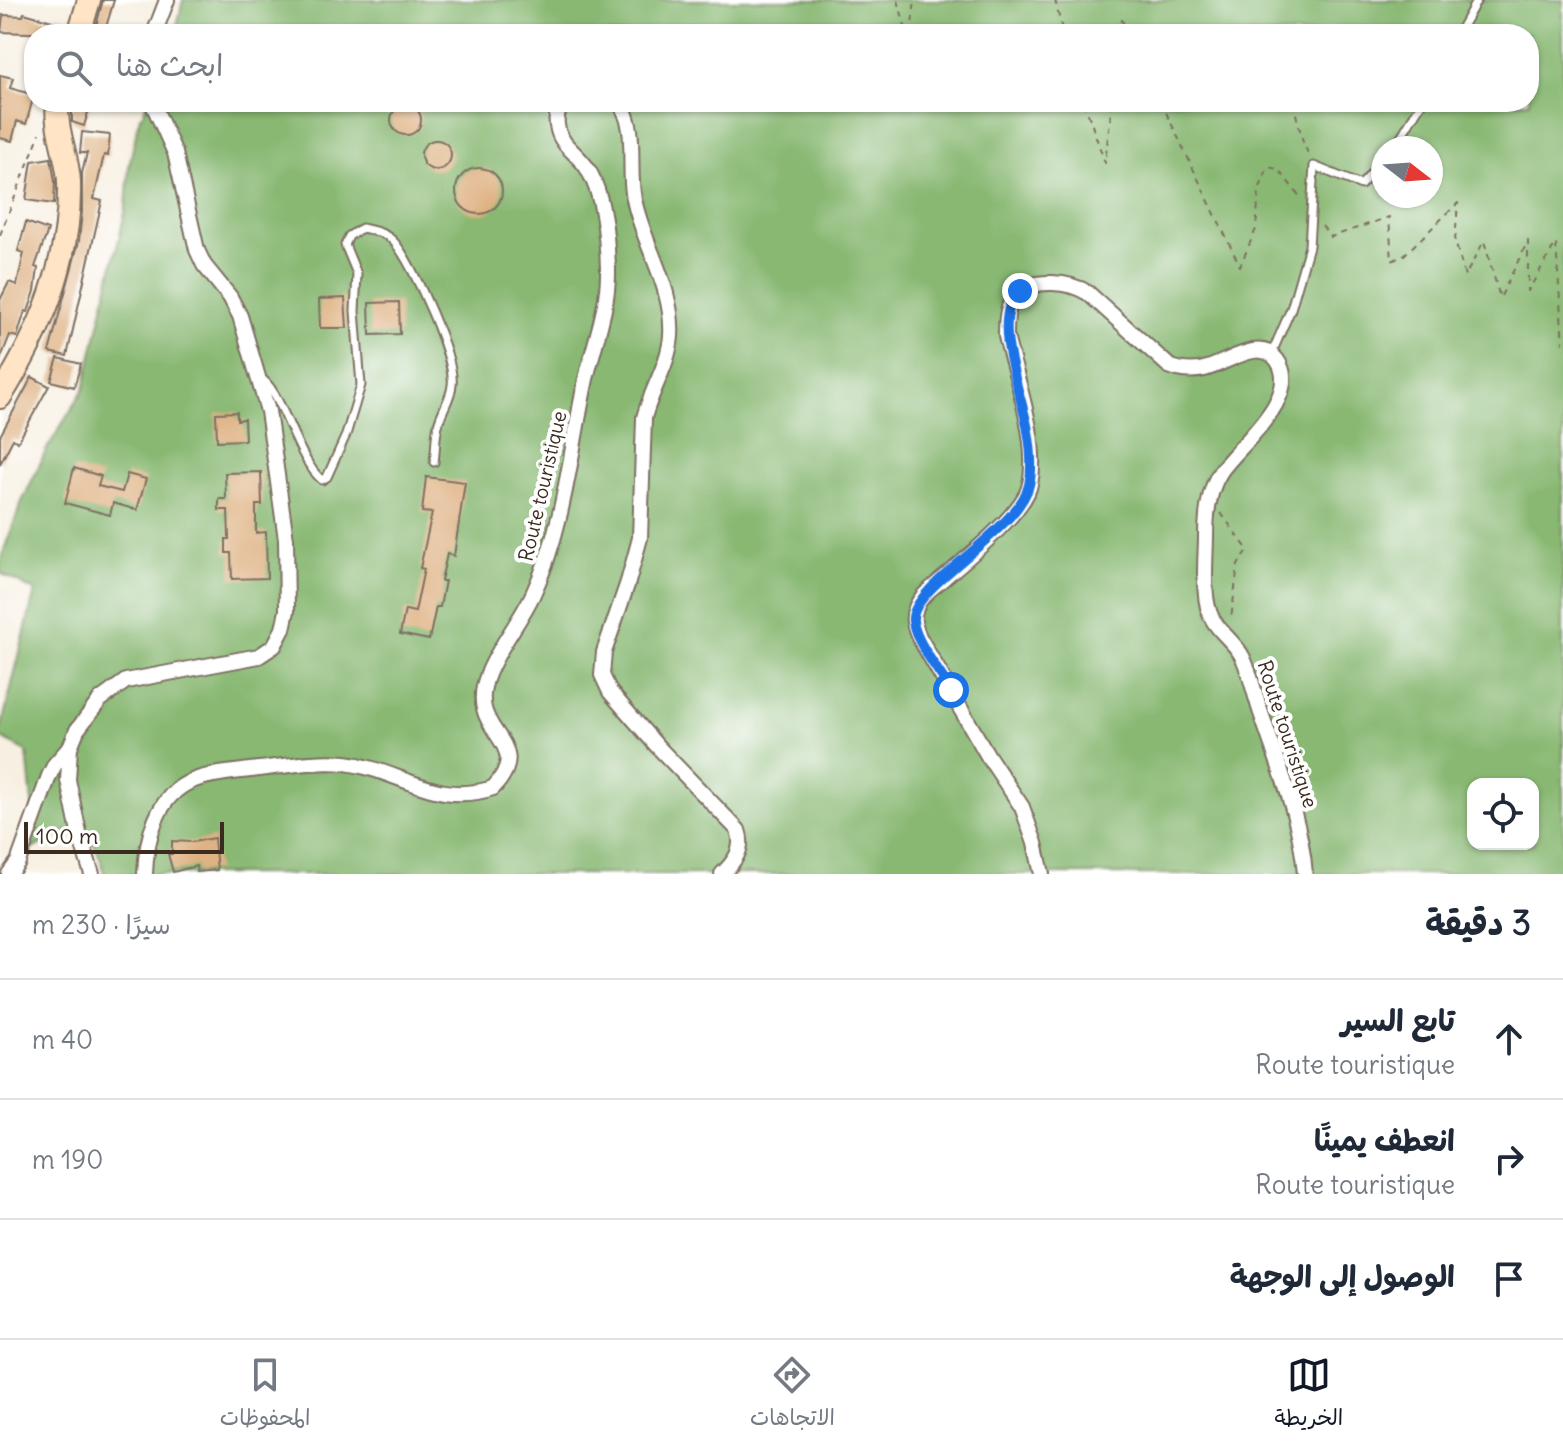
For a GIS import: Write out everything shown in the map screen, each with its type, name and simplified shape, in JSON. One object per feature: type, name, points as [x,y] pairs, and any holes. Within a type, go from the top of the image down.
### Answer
[{"type":"main road","points":[[82,24],[89,0]]},
{"type":"main road","points":[[0,397],[23,360],[49,304],[63,252],[69,183],[57,112]]},
{"type":"street","points":[[158,24],[167,0]]},
{"type":"street","points":[[92,874],[79,833],[68,780],[70,747],[77,730],[100,700],[117,686],[141,676],[259,656],[274,646],[283,629],[287,611],[286,539],[268,411],[240,316],[197,250],[175,153],[157,112]]},
{"type":"street","name":"Route touristique","points":[[145,874],[147,847],[161,809],[183,785],[196,779],[289,765],[345,763],[373,769],[428,789],[459,795],[493,788],[507,769],[509,754],[486,720],[481,692],[492,664],[517,624],[543,570],[562,503],[606,299],[608,269],[602,210],[587,167],[559,135],[556,118],[559,112]]},
{"type":"street","points":[[624,112],[628,119],[633,196],[668,299],[671,341],[644,418],[640,538],[604,652],[602,675],[610,692],[657,746],[738,830],[741,837],[739,853],[722,874]]},
{"type":"street","points":[[1042,874],[1022,807],[988,756],[913,622],[915,609],[926,593],[977,549],[1022,502],[1029,489],[1031,457],[1028,430],[1006,336],[1011,304],[1015,296],[1030,287],[1063,283],[1076,285],[1177,370],[1207,369],[1249,351],[1271,355]]},
{"type":"street","name":"Route touristique","points":[[1271,355],[1278,361],[1285,378],[1284,388],[1272,409],[1221,472],[1213,488],[1206,531],[1207,602],[1214,622],[1243,658],[1300,839],[1305,874]]},
{"type":"street","points":[[9,874],[18,862],[49,776],[70,747]]},
{"type":"lane","points":[[1464,24],[1477,0]]},
{"type":"lane","points":[[1401,136],[1416,112]]},
{"type":"lane","points":[[1271,355],[1291,309],[1309,246],[1314,166],[1361,185],[1371,174]]},
{"type":"lane","points":[[257,376],[267,381],[273,389],[287,424],[313,473],[322,480],[327,477],[346,435],[361,385],[355,311],[357,274],[345,245],[349,236],[362,228],[379,232],[394,241],[409,264],[441,333],[451,367],[453,383],[437,428],[434,462]]},
{"type":"path","points":[[898,0],[906,24]]},
{"type":"path","points":[[911,24],[915,0]]},
{"type":"path","points":[[1055,0],[1061,24]]},
{"type":"path","points":[[1087,112],[1105,163],[1111,112]]},
{"type":"path","points":[[1166,112],[1240,266],[1256,229],[1259,190],[1268,167],[1278,169],[1331,237],[1389,217],[1392,261],[1404,255],[1458,203],[1455,241],[1465,276],[1484,241],[1500,298],[1528,241],[1528,291],[1556,243],[1563,344]]},
{"type":"path","points":[[1296,112],[1303,142],[1314,166]]},
{"type":"path","points":[[0,235],[39,135]]},
{"type":"path","points":[[1208,509],[1216,507],[1248,550],[1238,565],[1230,640]]},
{"type":"green space","points":[[183,0],[1563,0],[1563,874],[104,874],[93,845],[66,831],[32,849],[33,813],[27,752],[0,737],[0,733],[35,591],[0,573],[0,561],[21,504],[48,447],[84,389],[126,208],[129,166],[140,116],[144,112],[1539,112],[1539,24],[177,24]]},
{"type":"building","points":[[103,0],[114,0],[107,24],[97,24]]},
{"type":"building","points":[[24,13],[59,23],[24,24],[24,33],[1,32],[3,15],[23,16]]},
{"type":"building","points":[[0,75],[13,78],[10,88],[24,92],[24,112],[29,112],[26,124],[17,121],[12,141],[0,138]]},
{"type":"building","points":[[72,112],[88,112],[84,126],[72,122]]},
{"type":"building","points":[[394,112],[420,114],[420,126],[412,134],[400,134],[392,126]]},
{"type":"building","points":[[82,132],[110,135],[108,156],[104,155],[94,199],[102,201],[67,356],[49,352],[79,241],[82,173],[87,153],[80,153]]},
{"type":"building","points":[[436,140],[442,141],[450,149],[450,161],[442,169],[436,170],[430,169],[422,161],[421,155],[422,149],[430,141]]},
{"type":"building","points":[[51,158],[55,182],[54,204],[26,200],[32,161]]},
{"type":"building","points":[[479,168],[495,175],[502,191],[495,207],[479,214],[463,207],[456,191],[463,175]]},
{"type":"building","points":[[26,222],[48,230],[35,267],[38,268],[35,291],[28,312],[25,311],[17,337],[10,335],[0,360],[0,300],[9,282],[17,285],[24,253],[18,251]]},
{"type":"building","points":[[345,298],[347,328],[320,328],[319,299]]},
{"type":"building","points":[[399,302],[400,334],[370,335],[369,303]]},
{"type":"building","points":[[58,358],[81,364],[74,387],[51,381]]},
{"type":"building","points":[[32,377],[49,386],[18,442],[13,439],[0,464],[0,436]]},
{"type":"building","points":[[237,412],[237,420],[244,419],[245,440],[217,441],[216,413]]},
{"type":"building","points":[[74,468],[101,476],[98,486],[122,492],[127,474],[146,479],[137,510],[113,503],[110,515],[65,503]]},
{"type":"building","points":[[261,472],[262,505],[256,505],[256,533],[266,532],[267,578],[232,579],[231,553],[226,553],[228,510],[219,510],[219,499],[226,499],[225,473]]},
{"type":"building","points":[[426,477],[465,482],[454,556],[447,554],[441,581],[445,581],[440,607],[436,607],[429,640],[400,634],[405,610],[415,612],[424,569],[420,568],[432,513],[422,512]]},
{"type":"building","points":[[214,838],[217,870],[197,872],[196,866],[173,872],[168,854],[172,854],[172,841],[193,842]]},
{"type":"route","points":[[951,690],[919,637],[913,616],[926,593],[977,549],[1022,502],[1029,489],[1031,457],[1028,430],[1006,336],[1008,312],[1020,291]]}]
